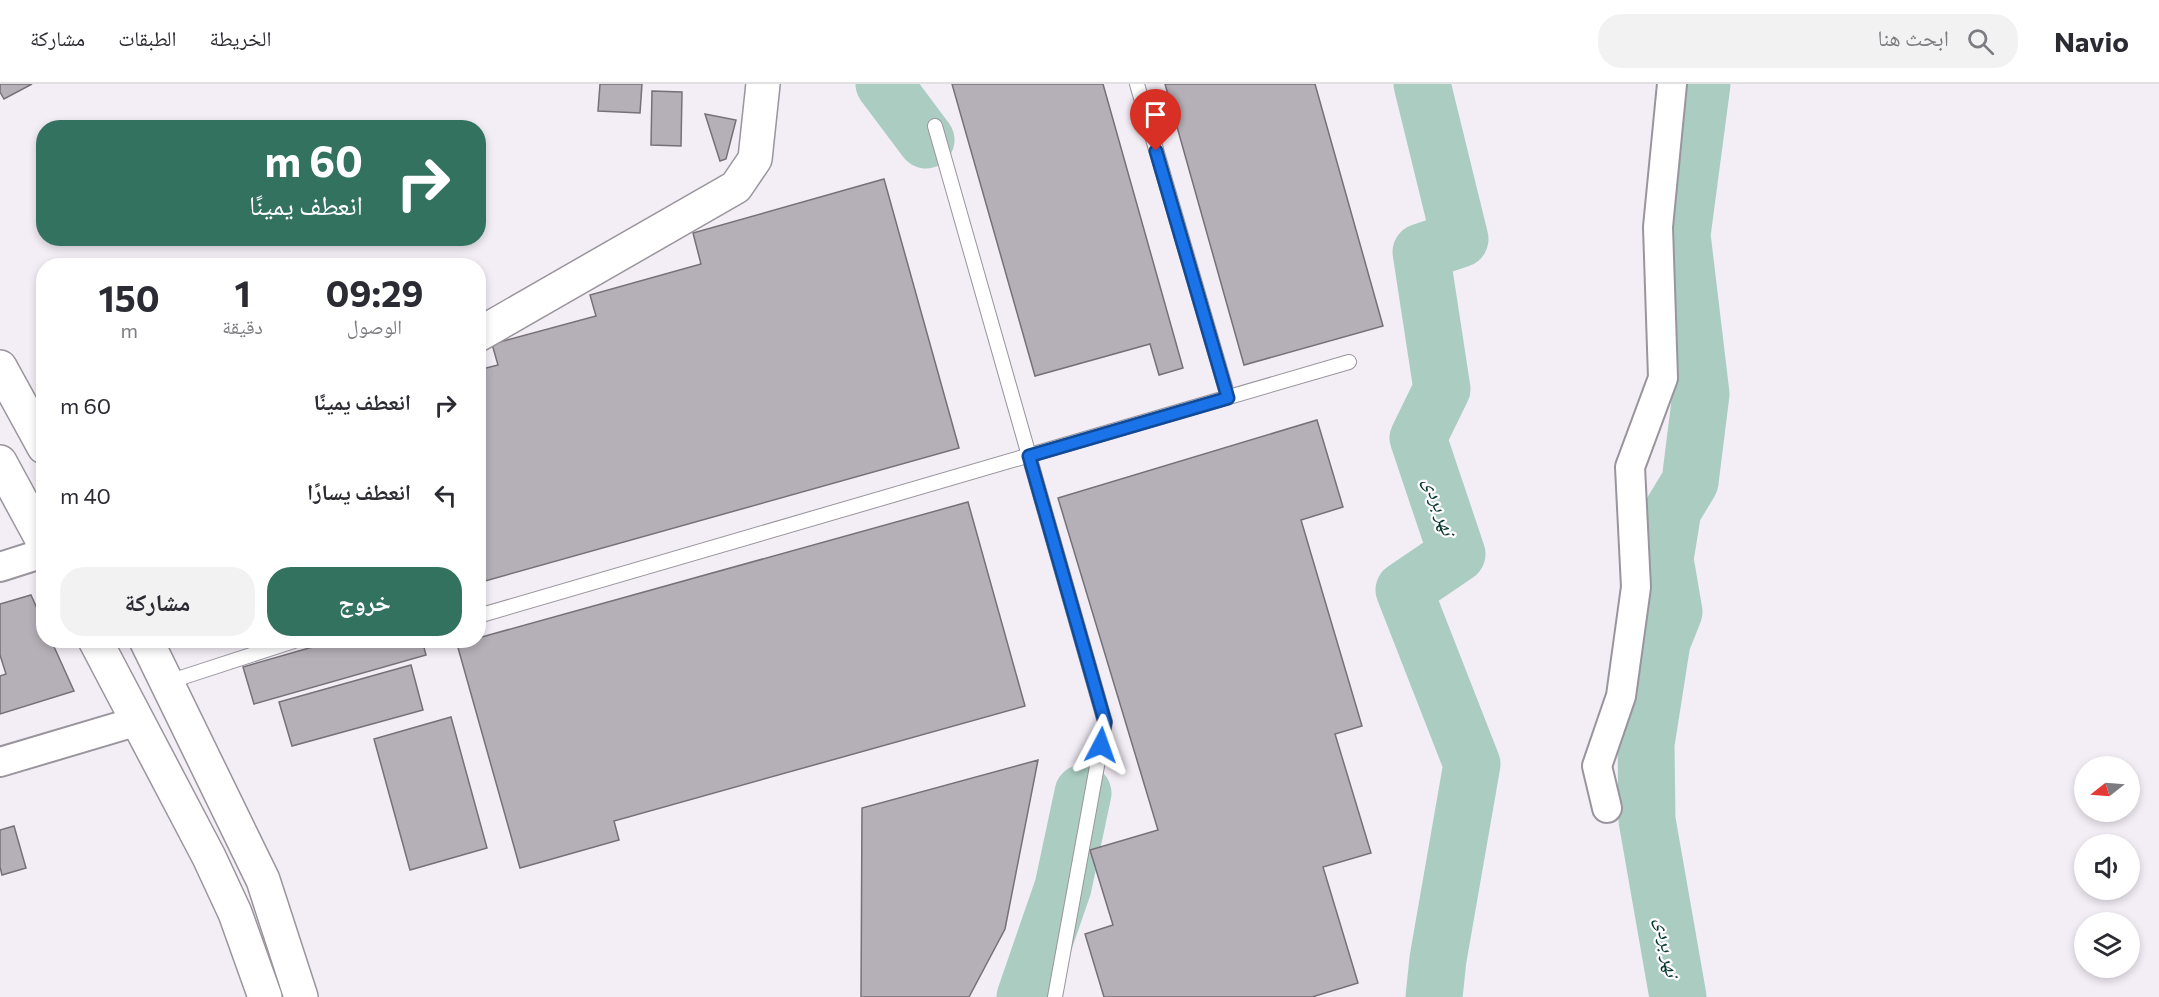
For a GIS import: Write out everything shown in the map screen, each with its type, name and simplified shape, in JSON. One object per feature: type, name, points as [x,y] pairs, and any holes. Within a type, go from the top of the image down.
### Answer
[{"type":"main road","points":[[486,330],[736,187],[755,159],[764,84]]},
{"type":"main road","points":[[0,367],[36,432]]},
{"type":"main road","points":[[0,462],[36,528]]},
{"type":"main road","points":[[100,648],[235,913],[265,997]]},
{"type":"main road","points":[[150,648],[263,880],[301,997]]},
{"type":"street","points":[[1607,808],[1597,766],[1621,696],[1636,586],[1630,467],[1663,378],[1658,227],[1671,84]]},
{"type":"street","points":[[0,567],[36,556]]},
{"type":"street","points":[[0,762],[138,721]]},
{"type":"lane","points":[[1137,84],[1228,398]]},
{"type":"lane","points":[[935,126],[1105,722],[1055,997]]},
{"type":"lane","points":[[486,614],[1349,362]]},
{"type":"lane","points":[[168,682],[272,648]]},
{"type":"building","points":[[0,84],[32,84],[4,99],[0,92]]},
{"type":"building","points":[[600,84],[642,84],[640,113],[598,111]]},
{"type":"building","points":[[952,84],[1103,84],[1183,368],[1159,375],[1150,344],[1035,376]]},
{"type":"building","points":[[1165,84],[1315,84],[1383,326],[1244,365]]},
{"type":"building","points":[[652,91],[682,92],[681,146],[651,145]]},
{"type":"building","points":[[705,114],[736,120],[726,159],[720,161]]},
{"type":"building","points":[[884,179],[959,448],[486,581],[486,368],[498,365],[492,344],[596,316],[590,295],[701,264],[693,233]]},
{"type":"building","points":[[1317,420],[1343,507],[1301,520],[1362,726],[1335,734],[1371,853],[1323,867],[1358,983],[1312,997],[1104,997],[1085,934],[1113,925],[1090,850],[1158,830],[1058,498]]},
{"type":"building","points":[[968,502],[1025,706],[614,821],[619,840],[520,868],[458,648],[486,648],[486,636]]},
{"type":"building","points":[[31,595],[36,606],[36,648],[55,648],[74,691],[0,714],[0,676],[6,674],[0,655],[0,604]]},
{"type":"building","points":[[309,648],[424,648],[426,655],[254,704],[243,667]]},
{"type":"building","points":[[411,665],[423,710],[292,746],[279,702]]},
{"type":"building","points":[[451,717],[487,848],[410,870],[374,739]]},
{"type":"building","points":[[1038,760],[1005,929],[969,997],[861,997],[862,808]]},
{"type":"building","points":[[14,826],[26,868],[2,875],[0,830]]},
{"type":"waterway","points":[[884,84],[926,140]]},
{"type":"waterway","name":"نهر بردى","points":[[1422,84],[1460,239],[1421,252],[1442,389],[1418,438],[1457,554],[1404,590],[1472,764],[1438,959],[1434,997]]},
{"type":"waterway","name":"نهر بردى","points":[[1678,997],[1647,820],[1646,744],[1662,642],[1674,612],[1665,559],[1673,510],[1690,482],[1701,394],[1682,235],[1702,84]]},
{"type":"waterway","points":[[1025,997],[1063,887],[1083,793]]},
{"type":"route","points":[[1101,745],[1105,722],[1029,456],[1228,398],[1156,151]]}]
